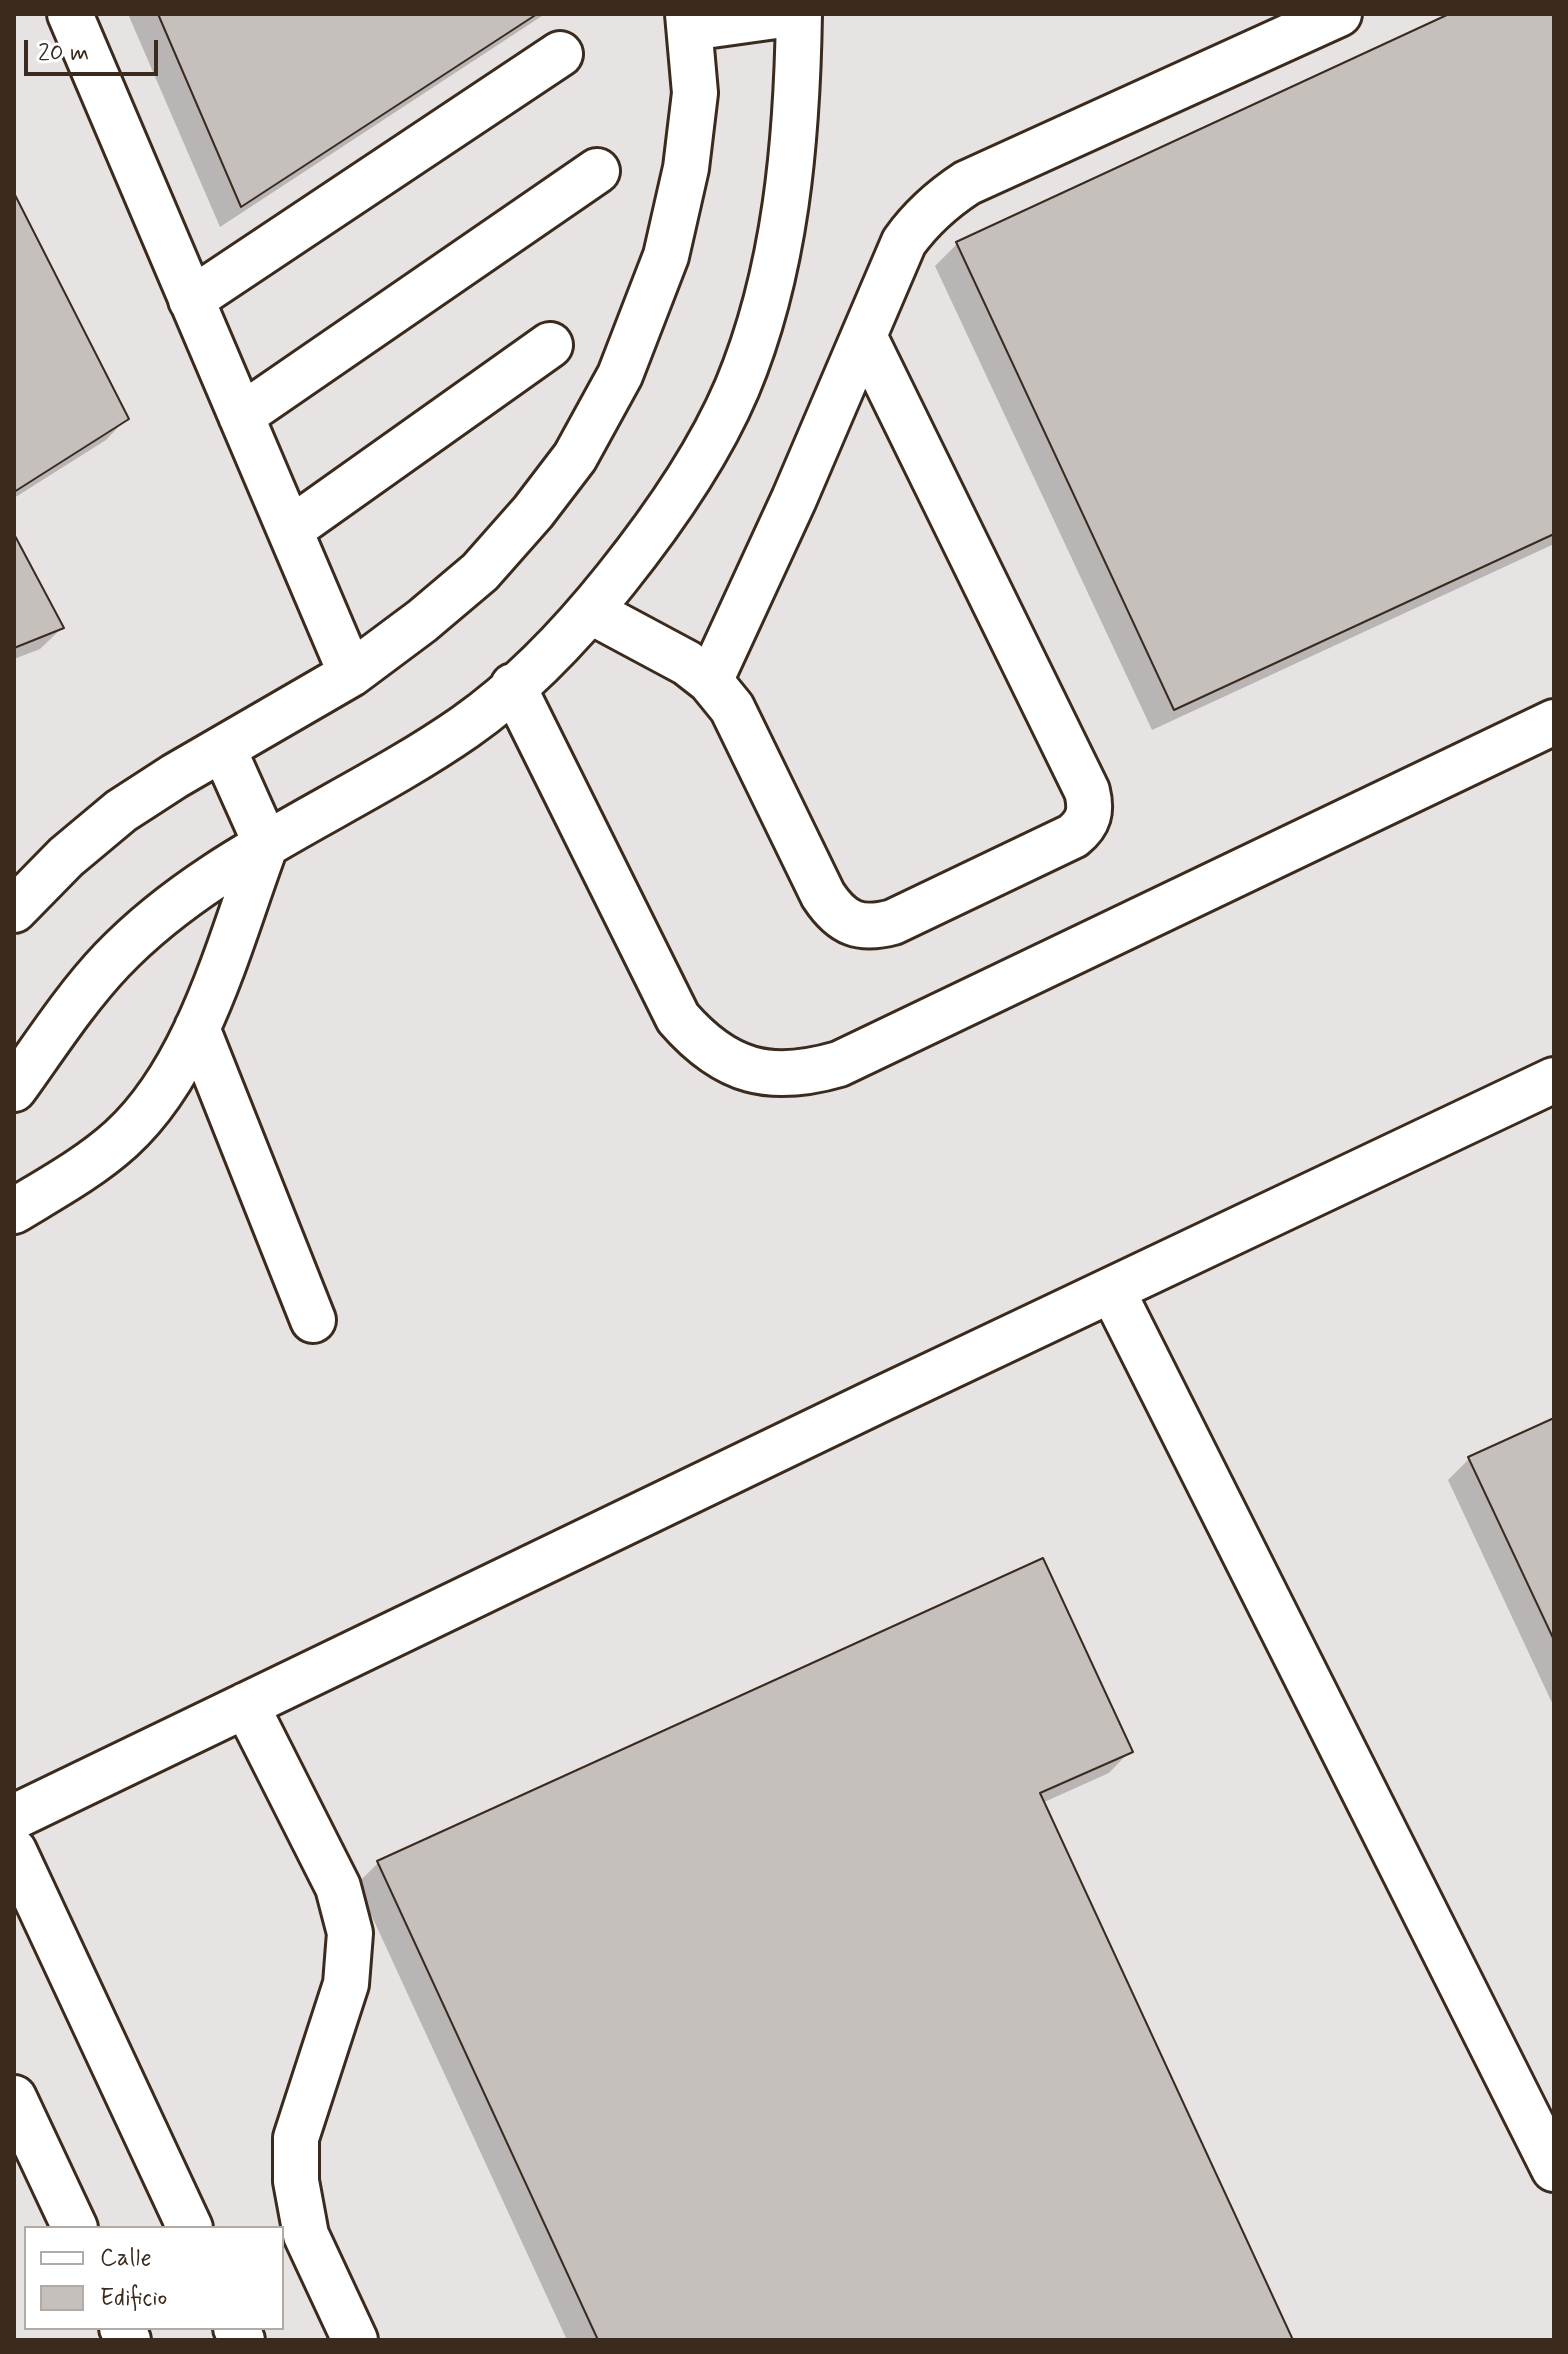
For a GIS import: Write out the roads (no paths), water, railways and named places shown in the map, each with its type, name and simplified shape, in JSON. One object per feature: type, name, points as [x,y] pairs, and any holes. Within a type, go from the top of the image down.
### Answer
[{"type":"street","points":[[70,14],[351,674]]},
{"type":"street","points":[[14,910],[66,857],[121,811],[351,674],[422,621],[480,572],[533,512],[575,457],[620,375],[666,256],[686,168],[695,93],[689,21],[790,14]]},
{"type":"street","points":[[14,1089],[73,1006],[112,960],[145,929],[193,892],[266,844],[417,758],[468,725],[555,649],[646,542],[689,474],[736,389],[754,337],[774,266],[790,176],[798,91],[799,14]]},
{"type":"street","points":[[710,681],[770,552],[904,242],[931,210],[967,183],[1339,14]]},
{"type":"street","points":[[191,300],[560,54]]},
{"type":"street","points":[[241,416],[597,171]]},
{"type":"street","points":[[590,611],[687,663],[710,681],[732,708],[823,895],[834,911],[847,921],[862,926],[893,922],[1073,836],[1083,828],[1089,816],[1087,791],[864,336]]},
{"type":"street","points":[[291,529],[550,345]]},
{"type":"street","points":[[513,686],[678,1018],[698,1041],[720,1057],[748,1069],[778,1075],[807,1073],[839,1064],[1554,722]]},
{"type":"street","points":[[14,1211],[101,1157],[124,1137],[166,1083],[197,1028],[266,844],[223,748]]},
{"type":"street","points":[[197,1028],[313,1320]]},
{"type":"street","points":[[14,1817],[1554,1080]]},
{"type":"street","points":[[1112,1290],[1554,2169]]},
{"type":"street","points":[[246,1705],[338,1887],[350,1933],[346,1984],[296,2138],[296,2181],[306,2235],[355,2340]]},
{"type":"street","points":[[14,1851],[189,2226]]},
{"type":"street","points":[[14,2098],[74,2226]]}]
